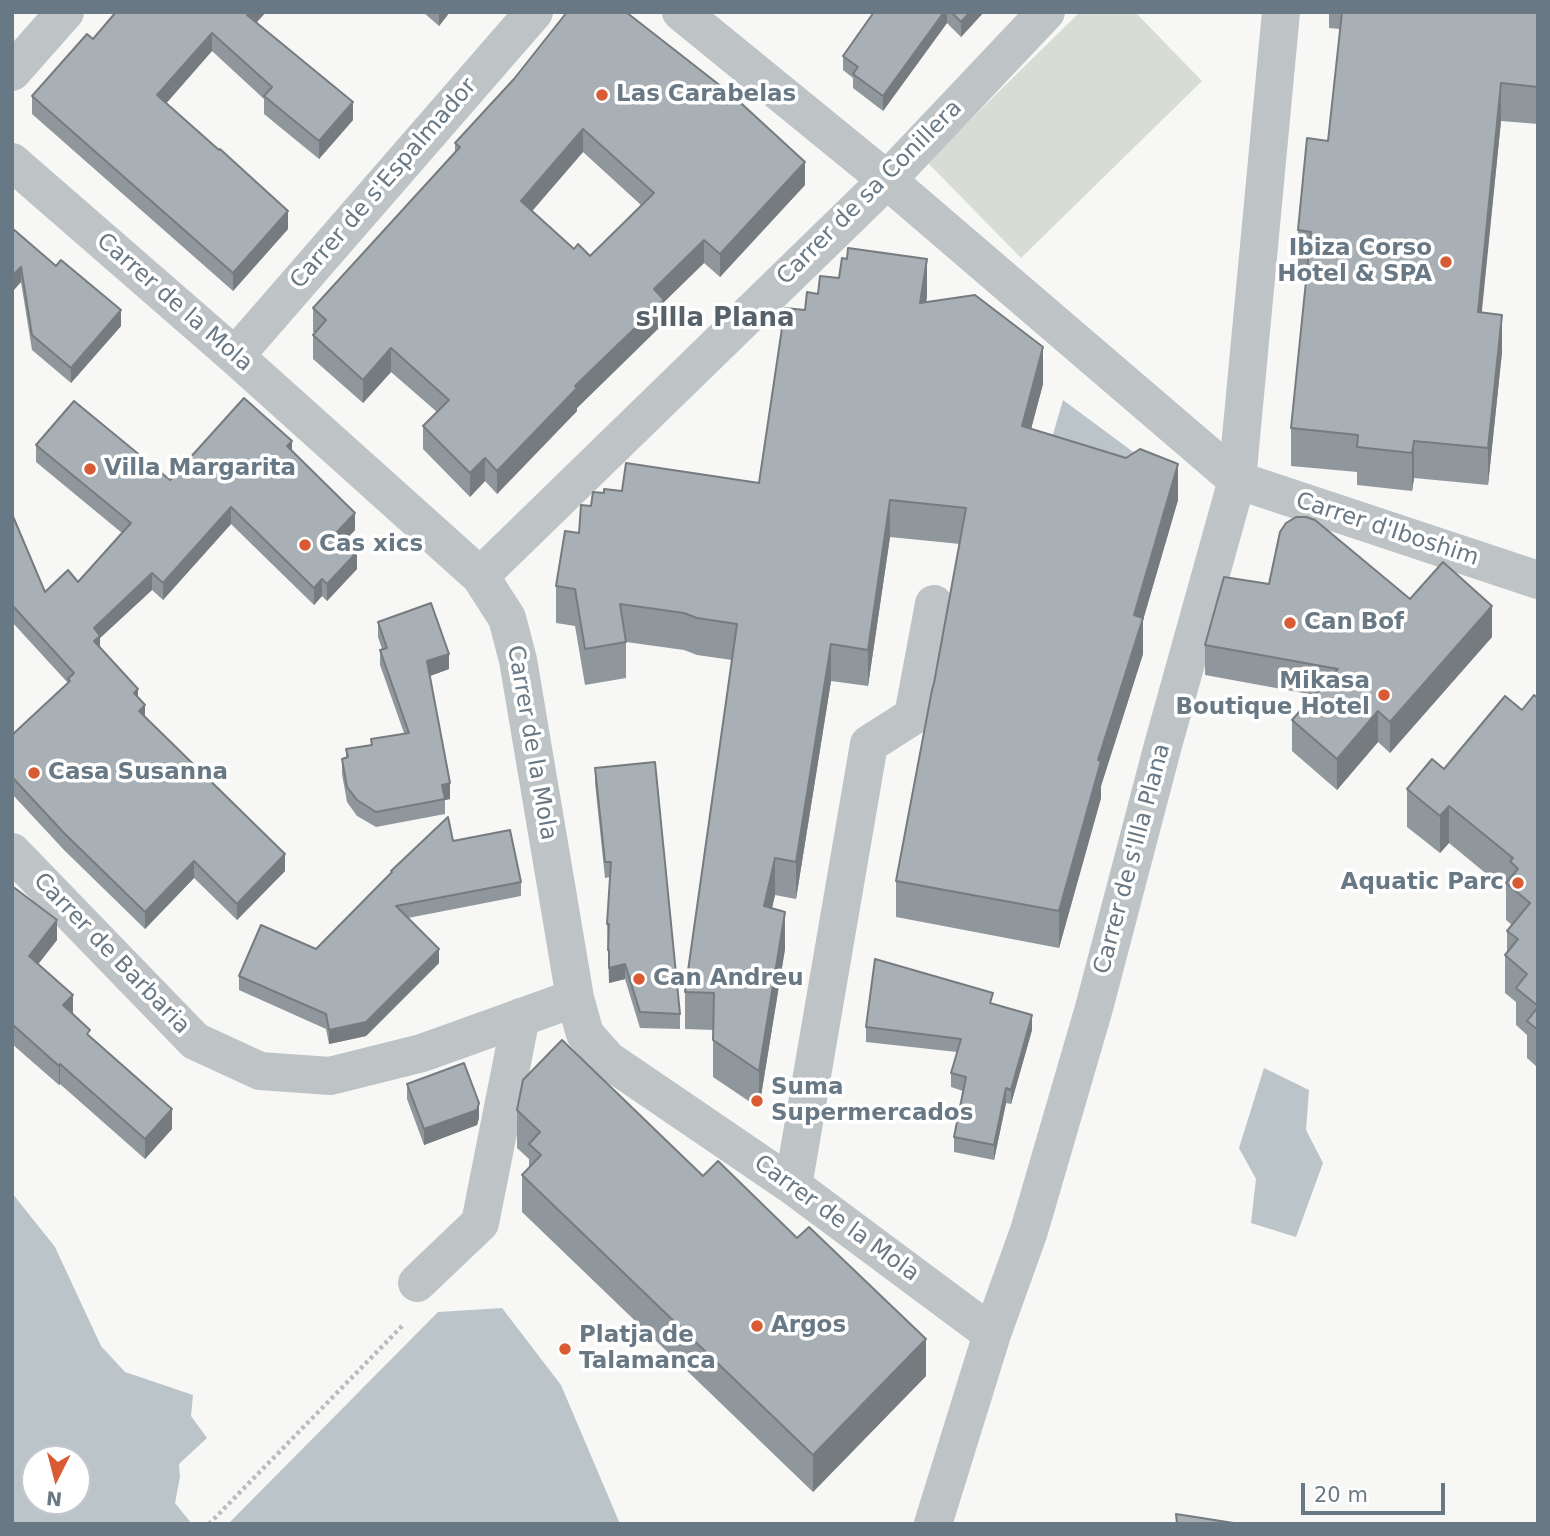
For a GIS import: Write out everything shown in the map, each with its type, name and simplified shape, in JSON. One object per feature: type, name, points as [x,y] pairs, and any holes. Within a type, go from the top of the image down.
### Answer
[{"type":"street","points":[[12,72],[65,12]]},
{"type":"street","name":"Carrer de s'Espalmador","points":[[235,356],[534,12]]},
{"type":"street","points":[[681,12],[887,180],[1237,480]]},
{"type":"street","name":"Carrer de sa Conillera","points":[[480,576],[887,180],[1046,12]]},
{"type":"street","name":"Carrer de s'Illa Plana","points":[[933,1524],[992,1334],[1029,1231],[1094,1008],[1161,749],[1237,480],[1281,12]]},
{"type":"street","name":"Carrer de la Mola","points":[[12,162],[235,356],[480,576],[507,618],[519,660],[575,998],[585,1034],[608,1060],[793,1186],[992,1334]]},
{"type":"street","name":"Carrer d'Iboshim","points":[[1237,480],[1538,580]]},
{"type":"street","points":[[793,1186],[869,744],[913,716],[934,604]]},
{"type":"street","name":"Carrer de Barbaria","points":[[12,852],[195,1041],[260,1071],[330,1076],[422,1053],[575,998]]},
{"type":"street","points":[[417,1283],[480,1223],[521,1017]]},
{"type":"path","points":[[209,1524],[425,1302],[417,1283]]},
{"type":"shaded area","points":[[1080,12],[1135,12],[1202,81],[1021,258],[927,162]]},
{"type":"shaded area","points":[[1063,400],[1136,454],[1122,476],[1047,455]]},
{"type":"shaded area","points":[[1264,1068],[1309,1090],[1306,1130],[1323,1163],[1296,1237],[1251,1223],[1256,1179],[1239,1148]]},
{"type":"shaded area","points":[[12,1193],[55,1247],[101,1346],[125,1372],[193,1395],[191,1416],[207,1438],[179,1464],[180,1477],[175,1503],[192,1524],[12,1524]]},
{"type":"shaded area","points":[[502,1308],[561,1385],[620,1524],[228,1524],[438,1312]]},
{"type":"building","points":[[116,12],[250,12],[247,15],[353,102],[319,141],[264,96],[272,87],[212,33],[157,95],[288,211],[233,273],[32,96],[87,34],[93,39]]},
{"type":"building","points":[[567,12],[626,12],[731,94],[805,162],[720,254],[704,240],[654,289],[664,300],[575,386],[577,388],[497,471],[485,458],[470,473],[423,426],[449,400],[391,348],[363,380],[313,335],[326,320],[313,308],[460,147],[455,143],[514,79]],"holes":[[[583,129],[654,193],[590,256],[578,244],[574,249],[521,201]]]},
{"type":"building","points":[[874,12],[944,12],[883,96],[853,74],[858,67],[843,56]]},
{"type":"building","points":[[951,12],[970,12],[961,22]]},
{"type":"building","points":[[1342,12],[1538,12],[1538,87],[1501,83],[1478,312],[1502,315],[1488,448],[1414,441],[1412,453],[1357,447],[1358,435],[1291,428],[1311,232],[1298,230],[1307,138],[1328,141]]},
{"type":"building","points":[[12,228],[56,266],[61,260],[121,310],[71,368],[32,335],[21,267],[12,276]]},
{"type":"building","points":[[848,248],[927,259],[920,303],[975,295],[1043,347],[1022,426],[1126,458],[1140,449],[1178,464],[1134,615],[1143,618],[1098,760],[1101,761],[1059,911],[896,881],[966,508],[890,500],[868,650],[831,644],[796,862],[775,858],[764,906],[785,912],[759,1071],[713,1040],[714,993],[685,992],[737,624],[620,604],[626,642],[585,649],[575,589],[556,586],[565,531],[579,533],[581,505],[591,506],[593,492],[604,493],[604,489],[622,491],[626,463],[759,483],[785,308],[805,310],[807,292],[818,294],[820,276],[839,278],[842,258],[847,259]]},
{"type":"building","points":[[244,398],[292,441],[287,446],[355,513],[337,532],[357,552],[327,584],[322,579],[314,588],[231,507],[163,583],[152,573],[94,628],[100,636],[94,641],[138,689],[134,693],[145,705],[139,711],[285,854],[237,904],[194,861],[145,912],[64,833],[12,777],[12,735],[70,681],[68,679],[74,673],[12,605],[12,514],[45,592],[68,570],[78,582],[131,523],[36,445],[74,401],[170,480]]},
{"type":"building","points":[[1296,517],[1315,520],[1410,599],[1443,562],[1492,606],[1390,722],[1378,711],[1337,759],[1292,720],[1338,669],[1205,645],[1224,577],[1269,584],[1280,532],[1286,523]]},
{"type":"building","points":[[431,603],[449,654],[427,661],[450,783],[442,785],[445,799],[376,812],[357,800],[347,787],[342,759],[348,757],[346,749],[372,745],[371,739],[409,733],[380,650],[387,648],[378,622]]},
{"type":"building","name":"Aquatic Parc","points":[[1534,695],[1538,698],[1538,1006],[1516,988],[1527,974],[1505,955],[1518,939],[1507,931],[1530,903],[1506,883],[1518,869],[1510,861],[1513,858],[1449,806],[1440,816],[1407,789],[1432,759],[1444,769],[1505,696],[1522,710]]},
{"type":"building","points":[[655,762],[680,1014],[640,1012],[625,964],[609,968],[607,924],[611,862],[605,862],[595,768]]},
{"type":"building","points":[[448,817],[453,841],[510,830],[521,882],[396,906],[439,949],[366,1022],[329,1030],[326,1014],[239,976],[261,925],[316,949],[391,871]]},
{"type":"building","points":[[12,886],[57,920],[29,956],[73,995],[63,1005],[90,1030],[87,1034],[172,1109],[145,1139],[12,1024]]},
{"type":"building","points":[[875,959],[993,993],[990,1003],[1032,1015],[1011,1090],[1006,1088],[994,1145],[954,1137],[966,1077],[951,1073],[961,1039],[866,1027]]},
{"type":"building","points":[[1538,1007],[1538,1030],[1527,1021]]},
{"type":"building","name":"Argos","points":[[562,1040],[703,1176],[718,1161],[797,1238],[809,1227],[926,1339],[813,1455],[522,1175],[541,1155],[529,1144],[540,1132],[517,1110],[523,1080]]},
{"type":"building","points":[[464,1063],[479,1103],[477,1110],[424,1129],[407,1084]]},
{"type":"building","points":[[1176,1514],[1240,1524],[1177,1524]]},
{"type":"place","name":"Las Carabelas","points":[[602,95]]},
{"type":"place","name":"Ibiza Corso Hotel & SPA","points":[[1446,262]]},
{"type":"place","name":"Villa Margarita","points":[[90,469]]},
{"type":"place","name":"Cas xics","points":[[305,545]]},
{"type":"place","name":"Can Bof","points":[[1290,623]]},
{"type":"place","name":"Mikasa Boutique Hotel","points":[[1384,695]]},
{"type":"place","name":"Casa Susanna","points":[[34,773]]},
{"type":"place","name":"Aquatic Parc","points":[[1518,883]]},
{"type":"place","name":"Can Andreu","points":[[639,979]]},
{"type":"place","name":"Suma Supermercados","points":[[757,1101]]},
{"type":"place","name":"Argos","points":[[757,1326]]},
{"type":"place","name":"Platja de Talamanca","points":[[565,1349]]},
{"type":"district","name":"s'Illa Plana","points":[[715,319]]}]
